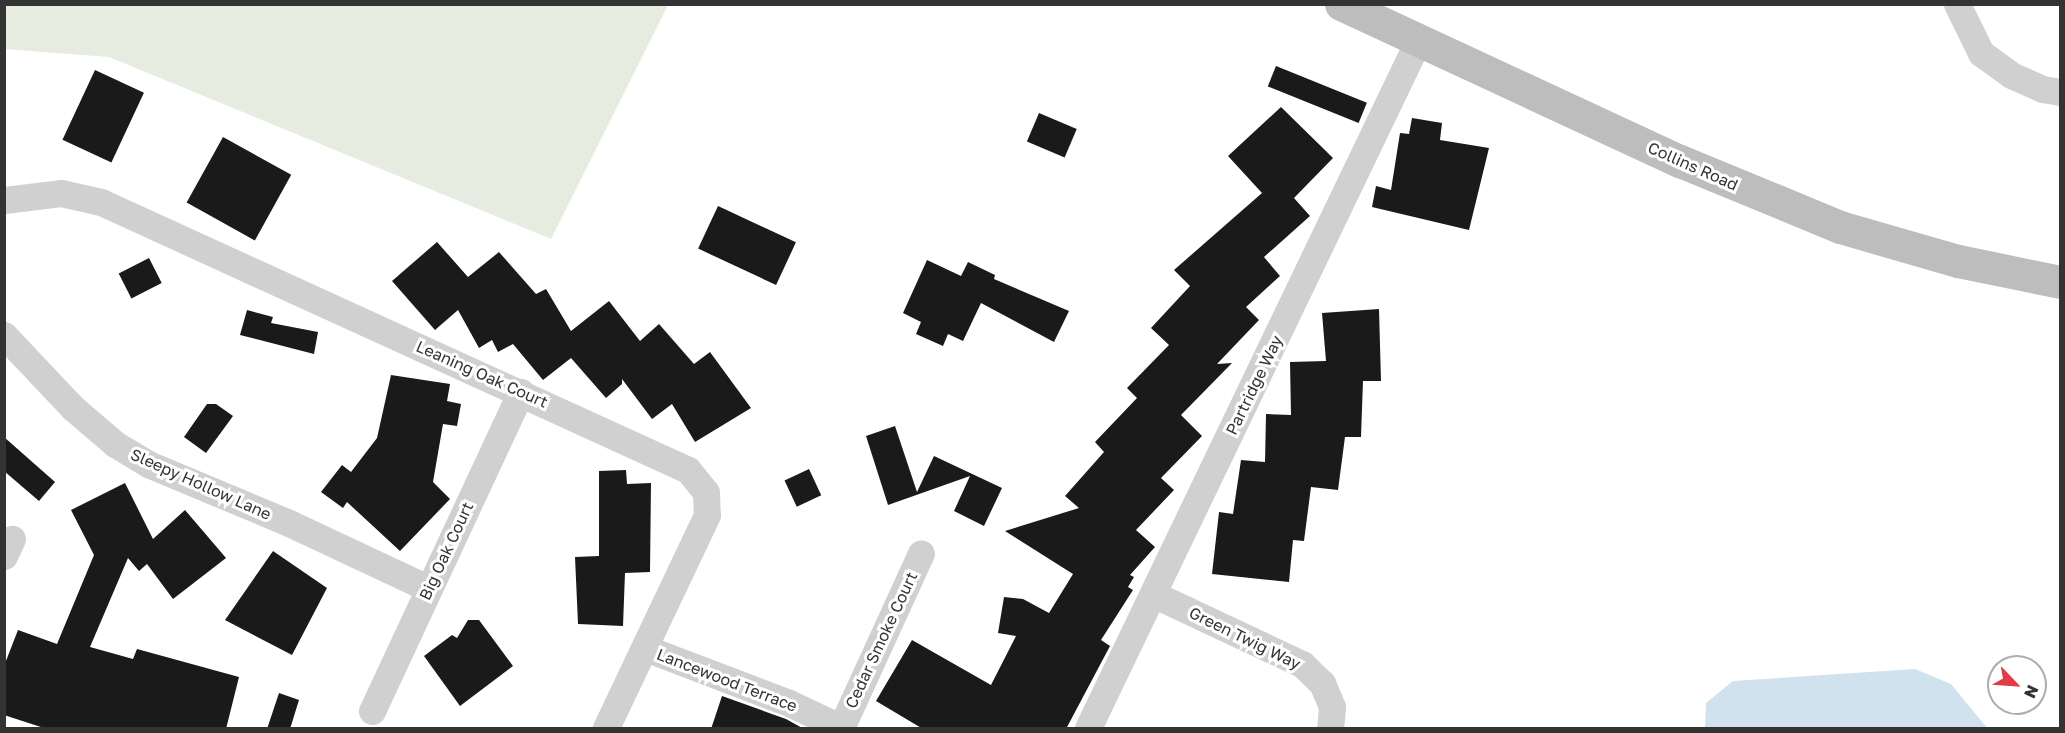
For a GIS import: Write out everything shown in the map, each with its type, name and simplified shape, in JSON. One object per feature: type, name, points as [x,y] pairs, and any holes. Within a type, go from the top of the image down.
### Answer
[{"type":"street","name":"Collins Road","points":[[1341,4],[1700,169],[1840,228],[1958,261],[2061,282]]},
{"type":"street","points":[[1958,4],[1981,53],[2011,75],[2043,89],[2061,92]]},
{"type":"street","name":"Partridge Way","points":[[1088,729],[1418,41]]},
{"type":"street","name":"Leaning Oak Court","points":[[4,200],[61,193],[101,202],[688,470],[706,492],[707,515],[606,729]]},
{"type":"street","name":"Sleepy Hollow Lane","points":[[4,335],[73,408],[115,444],[148,464],[289,523],[428,588]]},
{"type":"street","name":"Big Oak Court","points":[[372,711],[521,392]]},
{"type":"street","name":"Cedar Smoke Court","points":[[842,728],[921,553]]},
{"type":"street","name":"Green Twig Way","points":[[1153,594],[1302,664],[1322,683],[1332,707],[1330,729]]},
{"type":"street","name":"Lancewood Terrace","points":[[645,648],[842,728]]},
{"type":"shaded area","points":[[4,5],[668,5],[551,239],[109,57],[5,49]]},
{"type":"water","points":[[1915,669],[1951,684],[1987,728],[1705,728],[1706,703],[1733,681]]},
{"type":"building","points":[[1276,66],[1367,103],[1359,123],[1268,86]]},
{"type":"building","points":[[95,70],[144,93],[111,163],[62,140]]},
{"type":"building","points":[[1281,107],[1333,158],[1294,198],[1310,216],[1264,257],[1280,276],[1246,307],[1259,320],[1217,364],[1232,363],[1181,415],[1202,436],[1161,478],[1174,490],[1136,530],[1155,547],[1130,575],[1134,577],[1128,587],[1133,590],[1101,640],[1110,646],[1066,729],[923,729],[876,701],[912,640],[991,685],[1016,636],[998,633],[1004,597],[1023,599],[1049,613],[1073,574],[1005,531],[1079,508],[1065,496],[1104,452],[1095,442],[1137,398],[1127,388],[1169,345],[1151,328],[1190,286],[1174,270],[1262,193],[1228,156]]},
{"type":"building","points":[[1039,113],[1077,129],[1065,158],[1027,142]]},
{"type":"building","points":[[1412,118],[1442,123],[1440,140],[1489,148],[1469,230],[1372,207],[1376,186],[1391,190],[1400,133],[1409,134]]},
{"type":"building","points":[[223,137],[291,175],[255,240],[187,203]]},
{"type":"building","points":[[718,206],[796,242],[776,285],[698,249]]},
{"type":"building","points":[[437,242],[468,277],[499,252],[536,294],[546,289],[571,331],[609,301],[640,341],[659,324],[694,364],[710,352],[751,408],[695,442],[672,404],[652,419],[622,379],[622,384],[606,398],[571,358],[543,380],[513,344],[498,352],[492,340],[479,348],[458,310],[435,330],[392,281]]},
{"type":"building","points":[[149,258],[162,283],[131,298],[119,273]]},
{"type":"building","points":[[927,260],[961,276],[968,262],[995,275],[994,279],[1069,311],[1054,342],[981,303],[963,341],[948,334],[943,346],[916,334],[921,322],[903,313]]},
{"type":"building","points":[[1379,309],[1381,381],[1363,381],[1361,437],[1345,437],[1338,490],[1311,487],[1304,541],[1293,540],[1289,582],[1212,574],[1219,512],[1233,514],[1241,460],[1265,462],[1266,414],[1291,415],[1290,362],[1326,361],[1322,313]]},
{"type":"building","points":[[247,310],[273,317],[271,323],[318,332],[314,354],[240,335]]},
{"type":"building","points":[[391,375],[450,384],[447,401],[461,404],[457,426],[443,424],[433,482],[450,499],[400,551],[347,502],[343,508],[321,492],[342,465],[351,472],[377,438]]},
{"type":"building","points":[[207,404],[216,404],[233,416],[206,453],[184,437]]},
{"type":"building","points":[[895,426],[917,492],[934,456],[1002,488],[984,526],[954,511],[970,476],[888,505],[866,436]]},
{"type":"building","points":[[4,437],[55,482],[39,501],[4,471]]},
{"type":"building","points":[[809,469],[821,495],[797,507],[785,480]]},
{"type":"building","points":[[626,470],[627,484],[651,483],[650,572],[625,573],[623,626],[578,624],[575,557],[599,556],[599,471]]},
{"type":"building","points":[[125,483],[153,539],[185,510],[226,558],[173,599],[147,564],[139,571],[128,558],[90,647],[133,659],[137,649],[239,677],[226,729],[47,729],[4,715],[4,666],[18,630],[57,644],[94,555],[71,510]]},
{"type":"building","points":[[273,551],[327,588],[292,655],[225,620]]},
{"type":"building","points":[[468,620],[479,620],[513,666],[460,706],[424,656],[452,635],[457,638]]},
{"type":"building","points":[[279,693],[299,700],[290,729],[267,729]]},
{"type":"building","points":[[722,696],[786,719],[804,729],[711,729]]}]
